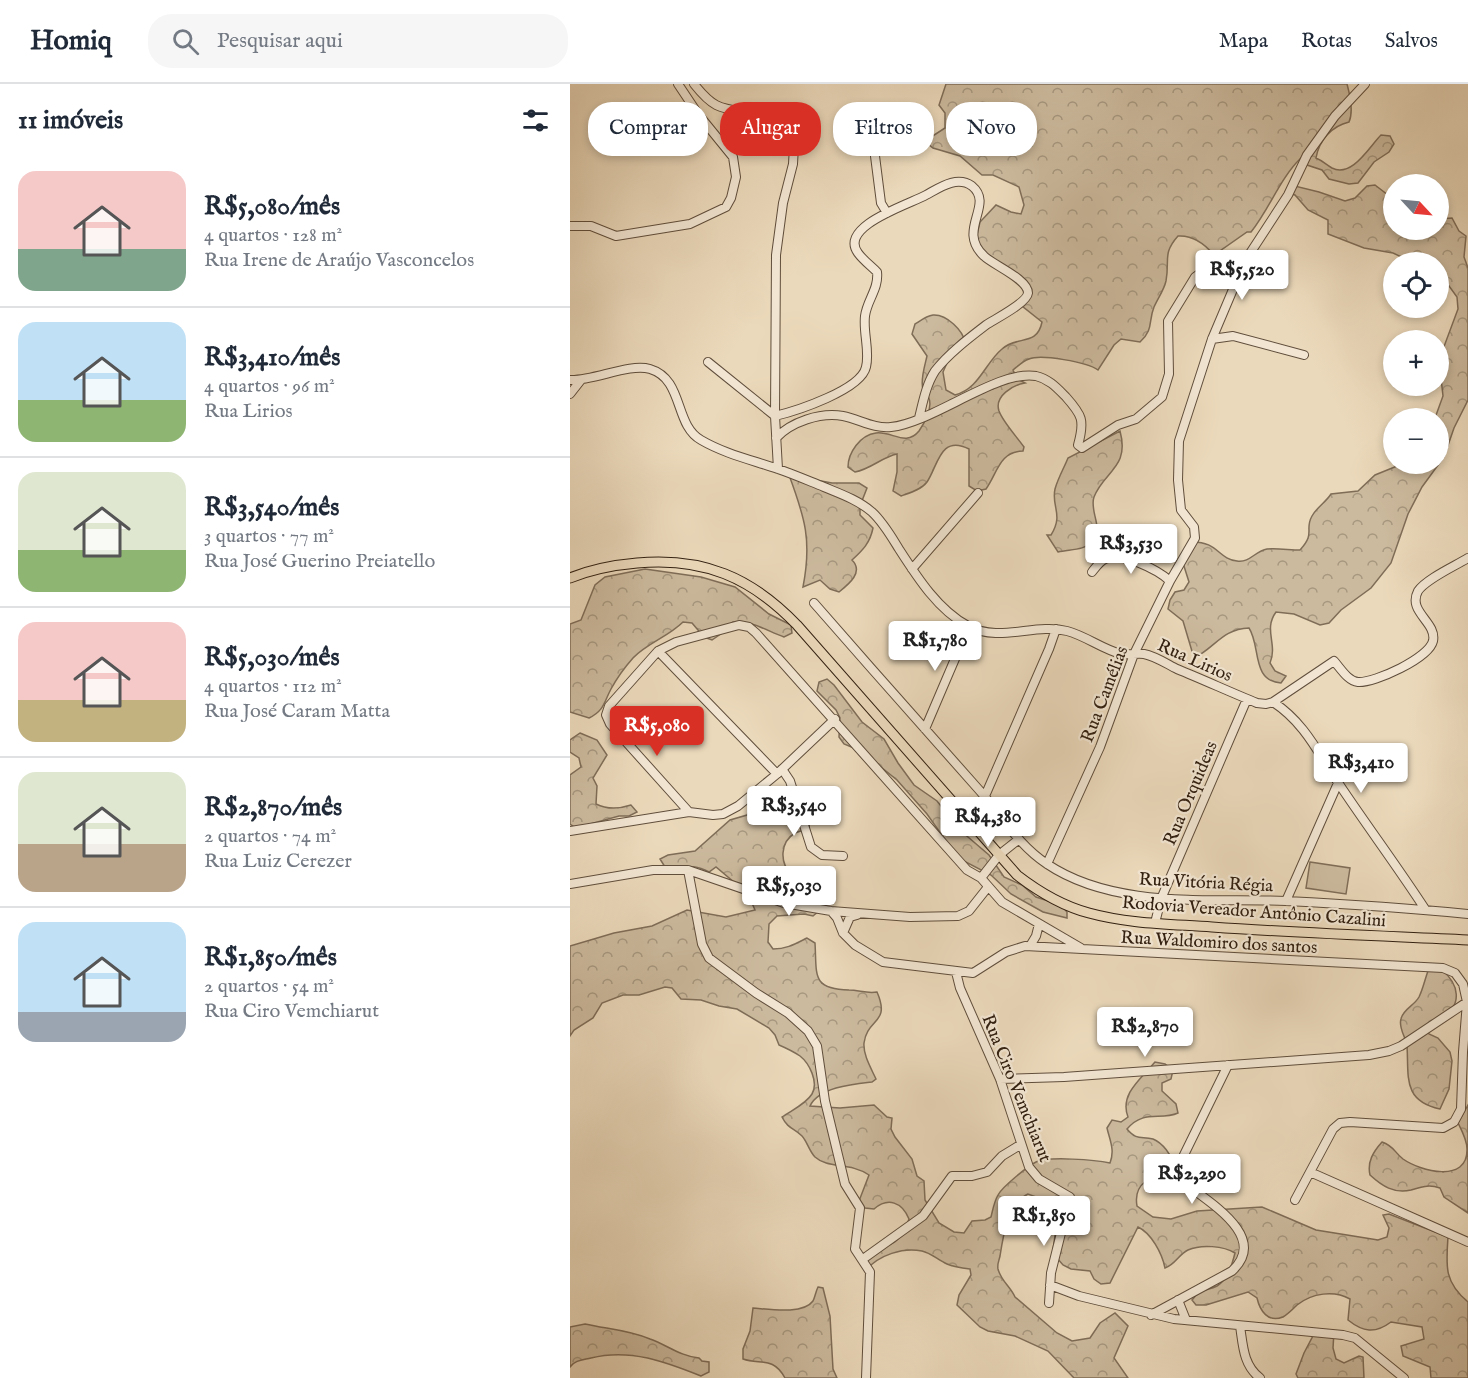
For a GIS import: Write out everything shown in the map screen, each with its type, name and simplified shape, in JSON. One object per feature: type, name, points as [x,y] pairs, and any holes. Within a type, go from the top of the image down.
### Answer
[{"type":"main road","name":"Rodovia Vereador Antônio Cazalini","points":[[570,578],[597,569],[622,565],[675,562],[715,570],[735,577],[760,591],[779,606],[797,625],[1017,875],[1067,905],[1108,918],[1155,923],[1468,940]]},
{"type":"street","points":[[570,226],[591,226],[616,236],[690,224],[726,207],[731,198],[736,177],[733,157],[698,114],[678,84]]},
{"type":"street","points":[[570,380],[649,369],[660,374],[669,383],[692,434],[702,441],[743,459],[778,469],[775,416],[776,255],[794,146],[780,134],[753,124],[749,113],[723,109],[709,102],[694,84]]},
{"type":"street","points":[[1212,339],[1245,261],[1288,195],[1307,155],[1335,116],[1365,84]]},
{"type":"street","points":[[875,156],[881,203],[887,213]]},
{"type":"street","points":[[775,416],[790,413],[836,394],[853,385],[866,369],[864,325],[866,310],[878,280],[877,272],[857,253],[856,235],[866,224],[887,213],[952,182],[962,182],[978,192],[980,201],[973,224],[975,247],[985,258],[1023,282],[1028,289],[1028,296],[1023,302],[984,326],[936,371],[927,388],[919,418]]},
{"type":"street","points":[[776,438],[785,428],[798,422],[817,418],[843,416],[878,427],[890,428],[919,418],[1011,378],[1036,376],[1057,387],[1082,417],[1083,426],[1078,445],[1083,448],[1118,425],[1136,419],[1148,411],[1162,396],[1169,374],[1168,321],[1195,277],[1209,267],[1230,260],[1245,261]]},
{"type":"street","points":[[1212,339],[1233,336],[1304,355]]},
{"type":"street","name":"Rua Camélias","points":[[1047,864],[1100,747],[1134,654],[1170,581],[1195,538],[1194,527],[1180,510],[1179,441],[1212,339]]},
{"type":"street","points":[[708,362],[775,416]]},
{"type":"street","points":[[570,394],[581,380]]},
{"type":"street","name":"Rua Lirios","points":[[778,469],[860,502],[874,514],[912,569],[940,604],[969,626],[1000,634],[1056,629],[1068,631],[1122,654],[1145,654],[1247,699],[1266,704],[1273,702]]},
{"type":"street","points":[[912,569],[978,493]]},
{"type":"street","points":[[1092,572],[1107,558],[1116,557],[1161,574],[1170,581]]},
{"type":"street","points":[[1425,909],[1303,728],[1286,710],[1273,702],[1334,661],[1349,678],[1359,682],[1397,672],[1431,647],[1434,640],[1432,631],[1418,610],[1415,601],[1419,591],[1434,578],[1468,558]]},
{"type":"street","name":"Rua Vitória Régia","points":[[814,603],[985,796],[1018,840],[1047,864],[1083,882],[1110,890],[1161,899],[1286,901],[1425,909],[1468,914]]},
{"type":"street","points":[[689,812],[610,724],[606,715],[609,706],[658,651],[676,642],[739,625],[749,627],[835,719],[967,870],[981,878],[1002,902],[1084,950]]},
{"type":"street","points":[[925,729],[969,626]]},
{"type":"street","points":[[985,796],[1056,629]]},
{"type":"street","points":[[658,651],[790,781],[811,847],[822,855],[843,856]]},
{"type":"street","name":"Rua Orquideas","points":[[1155,923],[1161,899],[1247,699]]},
{"type":"street","points":[[570,831],[689,812],[723,814],[738,806],[780,771],[835,719]]},
{"type":"street","points":[[1286,901],[1338,783]]},
{"type":"street","points":[[981,878],[999,855],[1018,840]]},
{"type":"street","points":[[570,884],[654,870],[688,870],[784,903],[831,911],[910,917],[958,916],[969,911],[988,887]]},
{"type":"street","points":[[688,870],[702,944],[709,958],[756,993],[788,1013],[808,1031],[817,1046],[825,1101],[845,1184],[860,1208],[855,1249],[870,1272],[866,1378]]},
{"type":"street","points":[[831,911],[837,918],[843,933],[855,945],[883,962],[956,972]]},
{"type":"street","points":[[843,933],[850,917],[861,913]]},
{"type":"street","points":[[1030,946],[1039,924]]},
{"type":"street","name":"Rua Waldomiro dos santos","points":[[956,972],[973,973],[1006,952],[1030,946],[1443,968],[1455,974],[1463,984],[1467,1002]]},
{"type":"street","name":"Rua Ciro Vemchiarut","points":[[956,972],[960,988],[1000,1079],[1029,1167],[1038,1179],[1070,1197],[1051,1273],[1049,1303]]},
{"type":"street","points":[[1000,1079],[1370,1055],[1401,1046],[1467,1002]]},
{"type":"street","points":[[1295,1200],[1333,1129],[1340,1123],[1443,1128],[1454,1122],[1461,1109],[1467,1002]]},
{"type":"street","points":[[1151,1315],[1232,1271],[1241,1263],[1245,1251],[1239,1230],[1230,1219],[1186,1184],[1180,1169],[1188,1143],[1228,1065]]},
{"type":"street","points":[[863,1260],[923,1216],[952,1176],[972,1176],[987,1172],[1002,1156],[1020,1145]]},
{"type":"street","points":[[1310,1172],[1467,1239]]},
{"type":"street","points":[[1050,1286],[1151,1315],[1355,1338],[1404,1378]]},
{"type":"street","points":[[1178,1300],[1186,1320]]},
{"type":"street","points":[[1240,1326],[1247,1363],[1254,1374],[1260,1378]]},
{"type":"green space","points":[[946,84],[1347,84],[1351,108],[1349,122],[1337,127],[1327,135],[1320,145],[1316,158],[1332,168],[1346,169],[1360,160],[1381,135],[1390,136],[1394,144],[1389,152],[1374,162],[1358,183],[1349,184],[1329,179],[1322,170],[1307,165],[1301,158],[1287,175],[1251,232],[1247,232],[1214,255],[1198,241],[1178,236],[1168,253],[1165,284],[1152,312],[1149,329],[1140,342],[1121,339],[1114,345],[1098,370],[1074,362],[1043,357],[1027,360],[1013,370],[1017,379],[1025,383],[1006,392],[998,406],[1004,420],[1024,447],[1023,451],[1015,452],[1004,459],[986,489],[977,491],[969,486],[969,449],[959,445],[946,449],[941,454],[924,485],[901,496],[893,491],[897,472],[897,454],[855,472],[848,467],[850,456],[865,437],[882,433],[909,438],[919,431],[926,419],[930,400],[923,389],[922,381],[927,356],[912,334],[915,324],[928,316],[938,315],[954,324],[964,338],[965,342],[947,363],[943,372],[946,390],[955,395],[976,382],[1002,349],[1014,342],[1036,335],[1042,322],[1022,306],[1025,297],[1019,283],[984,252],[976,239],[980,222],[996,205],[1021,214],[1024,205],[1019,187],[993,175],[982,175],[960,156],[1037,156],[1037,102],[946,102],[946,152],[934,148],[934,135],[945,128],[945,113],[939,105]]},
{"type":"green space","points":[[1375,185],[1383,191],[1383,240],[1449,240],[1449,218],[1452,218],[1459,231],[1466,236],[1464,257],[1468,268],[1468,400],[1449,442],[1449,408],[1439,408],[1443,396],[1449,396],[1449,333],[1458,309],[1457,297],[1449,286],[1449,252],[1387,252],[1364,248],[1328,234],[1328,220],[1308,210],[1295,195],[1291,194],[1295,186],[1345,201],[1355,198],[1367,186]]},
{"type":"green space","points":[[1120,431],[1122,453],[1119,461],[1098,488],[1094,497],[1096,536],[1085,547],[1058,552],[1047,535],[1051,535],[1057,521],[1055,489],[1068,458]]},
{"type":"green space","points":[[1383,472],[1383,474],[1432,474],[1408,514],[1391,563],[1371,588],[1341,610],[1329,623],[1320,625],[1294,614],[1276,612],[1270,631],[1272,656],[1270,663],[1275,671],[1286,676],[1281,683],[1265,676],[1258,661],[1253,635],[1249,628],[1225,635],[1194,658],[1183,621],[1168,609],[1175,592],[1184,590],[1189,582],[1183,563],[1191,542],[1207,544],[1231,560],[1237,561],[1245,560],[1267,549],[1300,550],[1308,539],[1312,516],[1331,494],[1358,491],[1375,475]]},
{"type":"green space","points":[[789,475],[832,483],[859,483],[867,488],[860,506],[860,515],[873,528],[872,533],[866,546],[852,560],[856,569],[854,577],[839,592],[830,589],[820,580],[803,587],[807,543],[803,517]]},
{"type":"green space","points":[[645,569],[701,577],[735,587],[769,614],[791,625],[792,633],[784,637],[753,624],[733,622],[728,629],[712,640],[704,637],[692,623],[683,622],[633,658],[598,712],[589,718],[570,712],[570,624],[581,620],[595,585],[605,577]]},
{"type":"green space","points":[[827,679],[862,722],[884,739],[914,785],[937,801],[961,831],[989,855],[1004,877],[1022,885],[1036,897],[1061,905],[1067,912],[1067,918],[1043,912],[1011,894],[991,875],[958,858],[927,814],[897,780],[861,751],[844,744],[839,737],[840,718],[836,710],[817,691],[819,682]]},
{"type":"green space","points":[[580,733],[597,740],[607,755],[593,778],[597,786],[596,804],[613,808],[631,805],[637,812],[629,816],[619,816],[576,828],[570,824],[570,775],[581,767],[579,758],[570,752],[570,740]]},
{"type":"green space","points":[[783,789],[798,792],[803,796],[808,807],[809,829],[790,837],[784,847],[783,859],[792,875],[806,885],[812,897],[818,902],[820,910],[813,916],[804,914],[777,916],[769,924],[768,942],[773,949],[778,949],[791,946],[807,938],[815,943],[817,972],[822,983],[837,989],[877,992],[881,1002],[880,1016],[869,1029],[864,1043],[866,1057],[876,1079],[872,1082],[847,1085],[829,1091],[821,1095],[810,1106],[840,1108],[874,1105],[887,1117],[892,1118],[891,1129],[912,1159],[917,1176],[924,1181],[925,1200],[939,1223],[954,1232],[964,1233],[972,1221],[991,1217],[1000,1191],[1036,1162],[1061,1159],[1110,1163],[1112,1150],[1107,1128],[1112,1120],[1121,1122],[1128,1117],[1127,1101],[1138,1080],[1155,1062],[1165,1064],[1173,1070],[1171,1079],[1162,1083],[1162,1091],[1176,1104],[1178,1113],[1146,1117],[1133,1123],[1127,1129],[1136,1137],[1153,1139],[1160,1143],[1169,1153],[1175,1165],[1172,1174],[1151,1178],[1141,1186],[1136,1198],[1137,1206],[1153,1217],[1171,1219],[1197,1211],[1262,1207],[1316,1230],[1378,1240],[1387,1237],[1389,1228],[1383,1215],[1389,1214],[1448,1237],[1448,1273],[1454,1287],[1468,1302],[1468,1378],[1431,1378],[1430,1367],[1403,1356],[1401,1346],[1424,1339],[1422,1327],[1391,1322],[1374,1330],[1364,1329],[1348,1320],[1350,1299],[1337,1294],[1316,1295],[1297,1305],[1285,1316],[1278,1318],[1266,1315],[1257,1298],[1248,1292],[1206,1305],[1196,1305],[1192,1300],[1195,1296],[1217,1286],[1229,1271],[1235,1253],[1225,1249],[1206,1246],[1193,1248],[1165,1268],[1155,1244],[1138,1227],[1110,1283],[1101,1284],[1094,1279],[1090,1271],[1071,1269],[1057,1258],[1053,1250],[1058,1213],[1044,1200],[1028,1194],[1021,1199],[1011,1213],[998,1264],[1001,1277],[1015,1297],[1057,1333],[1072,1341],[1090,1338],[1100,1323],[1115,1313],[1128,1326],[1114,1358],[1128,1378],[1074,1378],[1048,1351],[1015,1336],[988,1331],[980,1327],[957,1305],[959,1295],[971,1275],[970,1269],[950,1265],[922,1251],[907,1250],[884,1256],[866,1270],[870,1251],[895,1242],[903,1233],[909,1219],[903,1209],[894,1203],[884,1203],[874,1209],[865,1208],[859,1201],[869,1175],[854,1168],[820,1161],[813,1155],[802,1136],[784,1121],[782,1117],[803,1104],[812,1094],[814,1079],[803,1059],[779,1045],[769,1028],[737,1009],[701,1000],[681,999],[672,988],[665,987],[639,995],[623,995],[602,1003],[593,1018],[574,1030],[570,1036],[570,946],[614,933],[652,926],[687,910],[726,917],[755,910],[748,894],[716,867],[709,872],[696,867],[671,868],[665,867],[660,859],[668,855],[695,851],[730,820],[747,815],[757,799]]},
{"type":"green space","points":[[1310,862],[1350,868],[1346,894],[1306,888]]},
{"type":"green space","points":[[1442,970],[1455,988],[1456,1001],[1449,1012],[1425,1026],[1429,1034],[1438,1038],[1450,1052],[1452,1061],[1449,1089],[1440,1109],[1419,1100],[1413,1093],[1408,1077],[1407,1046],[1400,1022],[1404,1013],[1419,997],[1428,971]]},
{"type":"green space","points":[[1468,1105],[1468,1213],[1444,1197],[1440,1188],[1428,1186],[1399,1191],[1384,1186],[1370,1175],[1369,1166],[1372,1157],[1382,1142],[1392,1147],[1403,1159],[1420,1167],[1442,1172],[1460,1167],[1465,1160],[1467,1149],[1458,1123]]},
{"type":"green space","points":[[818,1287],[823,1288],[830,1316],[833,1369],[837,1378],[785,1378],[771,1364],[743,1359],[743,1349],[750,1331],[753,1308],[794,1310],[802,1308],[813,1301]]},
{"type":"green space","points":[[585,1324],[650,1339],[680,1353],[709,1362],[709,1372],[701,1376],[648,1358],[620,1355],[605,1355],[582,1360],[570,1367],[570,1327]]},
{"type":"green space","points":[[1334,1332],[1333,1348],[1336,1359],[1344,1363],[1359,1356],[1363,1357],[1364,1378],[1298,1378],[1296,1374],[1314,1334]]}]
